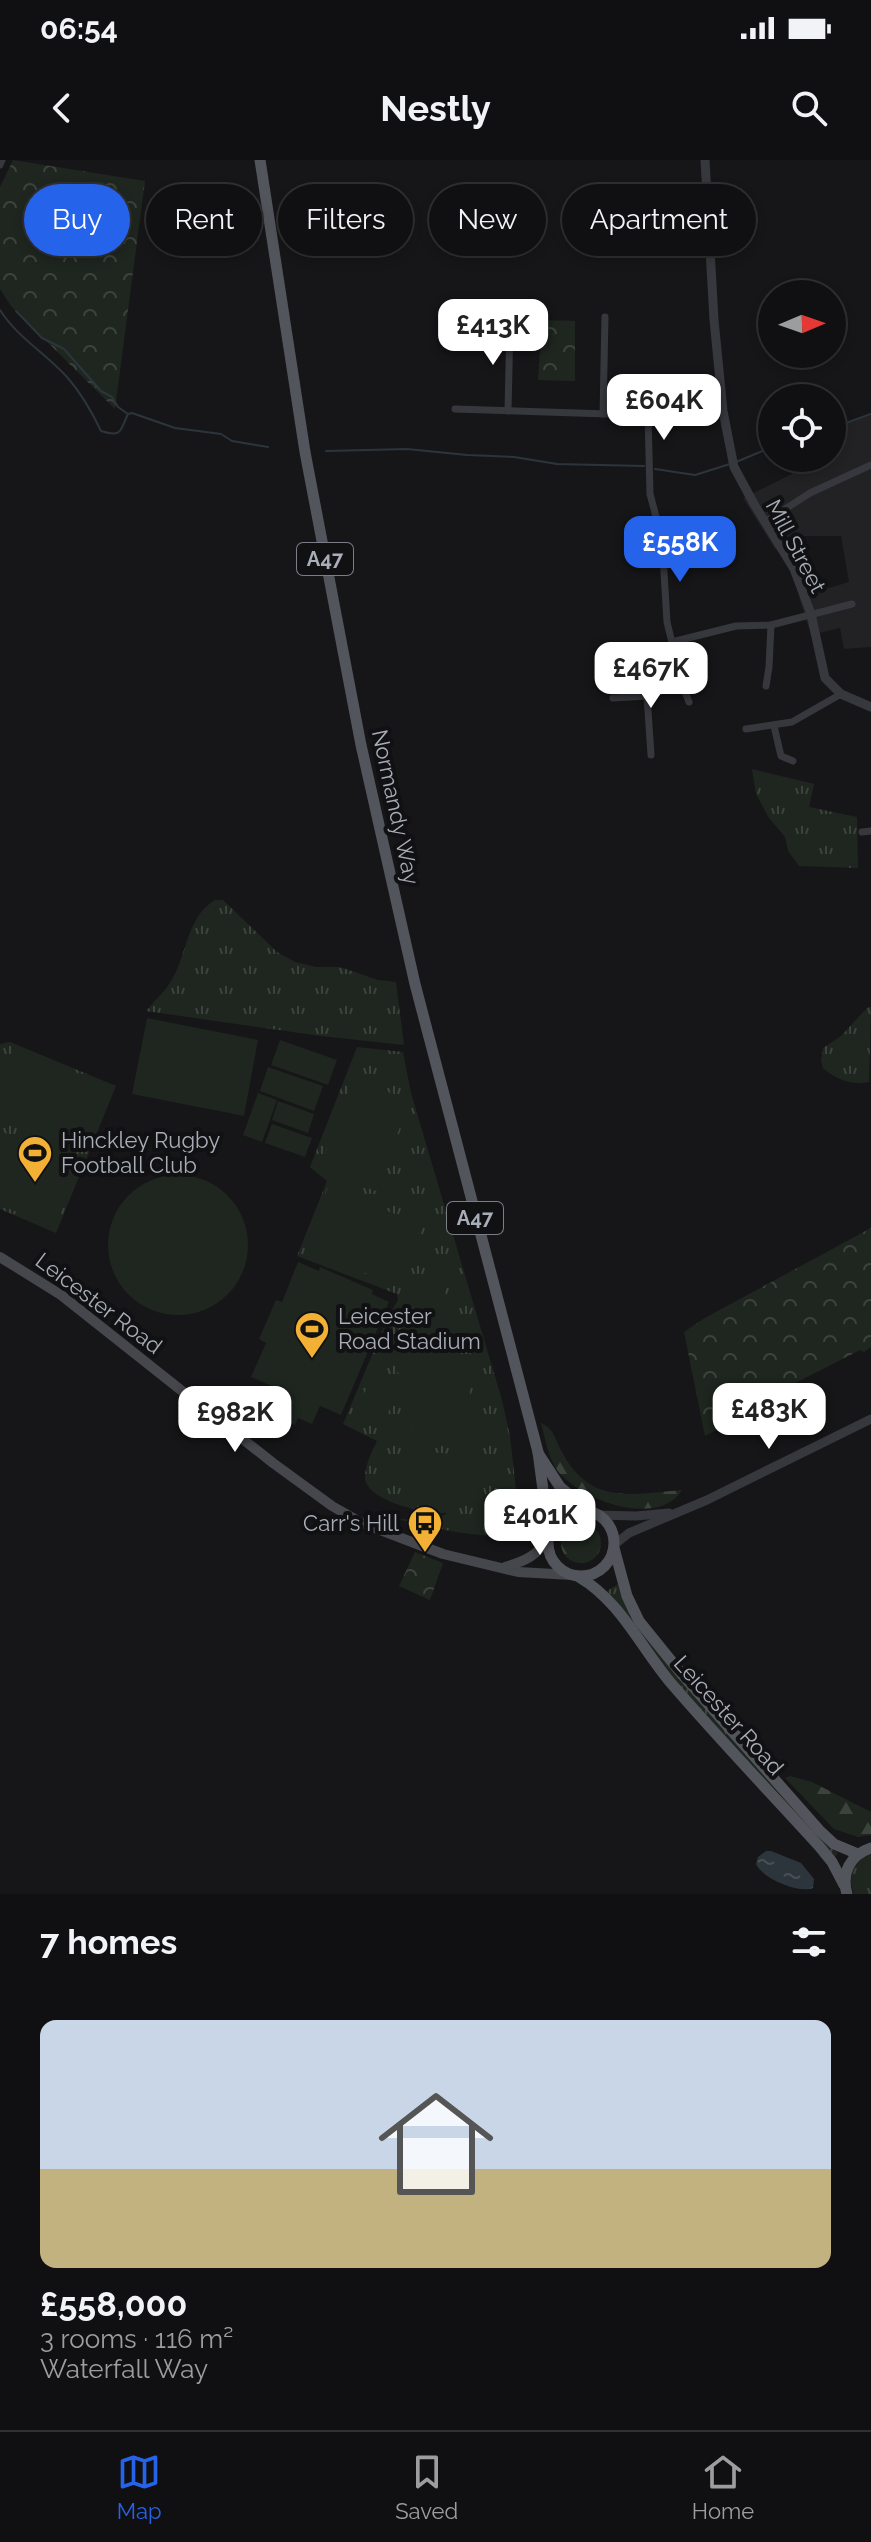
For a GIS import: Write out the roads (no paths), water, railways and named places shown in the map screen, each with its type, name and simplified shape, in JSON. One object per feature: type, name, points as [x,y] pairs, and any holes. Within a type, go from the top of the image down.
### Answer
[{"type":"main road","name":"Normandy Way","points":[[260,160],[307,465],[361,745],[415,984],[538,1452],[548,1537]]},
{"type":"main road","name":"Leicester Road","points":[[0,1257],[61,1295],[273,1463],[332,1506],[362,1523],[443,1554],[518,1572],[575,1576],[593,1585],[614,1606],[669,1681],[819,1846],[832,1862],[846,1890]]},
{"type":"main road","name":"Normandy Way","points":[[538,1452],[560,1487],[593,1513]]},
{"type":"main road","points":[[503,1567],[534,1555],[556,1521],[573,1511],[593,1513],[610,1527],[614,1547],[605,1566],[596,1573],[575,1576],[559,1569],[553,1561],[548,1537]]},
{"type":"main road","name":"Leicester Road","points":[[614,1547],[627,1596],[639,1621],[819,1830],[834,1844],[858,1854]]},
{"type":"main road","points":[[846,1890],[845,1873],[850,1863],[858,1854],[871,1848]]},
{"type":"street","name":"Mill Street","points":[[705,160],[714,320],[723,411],[734,467],[794,569],[811,614],[825,678],[841,694]]},
{"type":"street","points":[[603,414],[605,317]]},
{"type":"street","points":[[508,411],[510,324]]},
{"type":"street","points":[[455,409],[648,415],[723,411]]},
{"type":"street","points":[[648,415],[650,494],[662,539],[666,610],[682,684],[689,702]]},
{"type":"street","points":[[765,522],[810,493],[871,465]]},
{"type":"street","points":[[672,642],[736,626],[771,625],[852,604]]},
{"type":"street","points":[[766,686],[771,625]]},
{"type":"street","points":[[613,698],[647,696],[682,684]]},
{"type":"street","points":[[746,729],[792,722],[841,694],[871,707]]},
{"type":"street","points":[[647,696],[651,755]]},
{"type":"street","points":[[774,726],[781,756],[793,761]]},
{"type":"street","points":[[862,832],[871,831]]},
{"type":"street","points":[[614,1547],[629,1533],[871,1419]]},
{"type":"street","points":[[593,1513],[653,1516],[680,1511]]},
{"type":"water","points":[[766,1851],[801,1863],[814,1879],[813,1888],[790,1887],[765,1874],[756,1864],[758,1857]]},
{"type":"waterway","points":[[0,310],[67,377],[101,431],[117,433],[128,414],[132,413],[175,428],[221,434],[232,441],[268,447]]},
{"type":"waterway","points":[[16,311],[42,338],[64,349],[101,391],[112,397],[118,407],[128,414]]},
{"type":"waterway","points":[[846,423],[871,414]]},
{"type":"waterway","points":[[326,451],[407,449],[514,457],[557,464],[644,466]]},
{"type":"waterway","points":[[736,462],[758,453]]},
{"type":"waterway","points":[[655,469],[695,475],[730,464]]},
{"type":"place","name":"Hinckley Rugby Football Club","points":[[35,1184]]},
{"type":"place","name":"Leicester Road Stadium","points":[[312,1360]]},
{"type":"place","name":"Carr's Hill","points":[[425,1554]]}]
